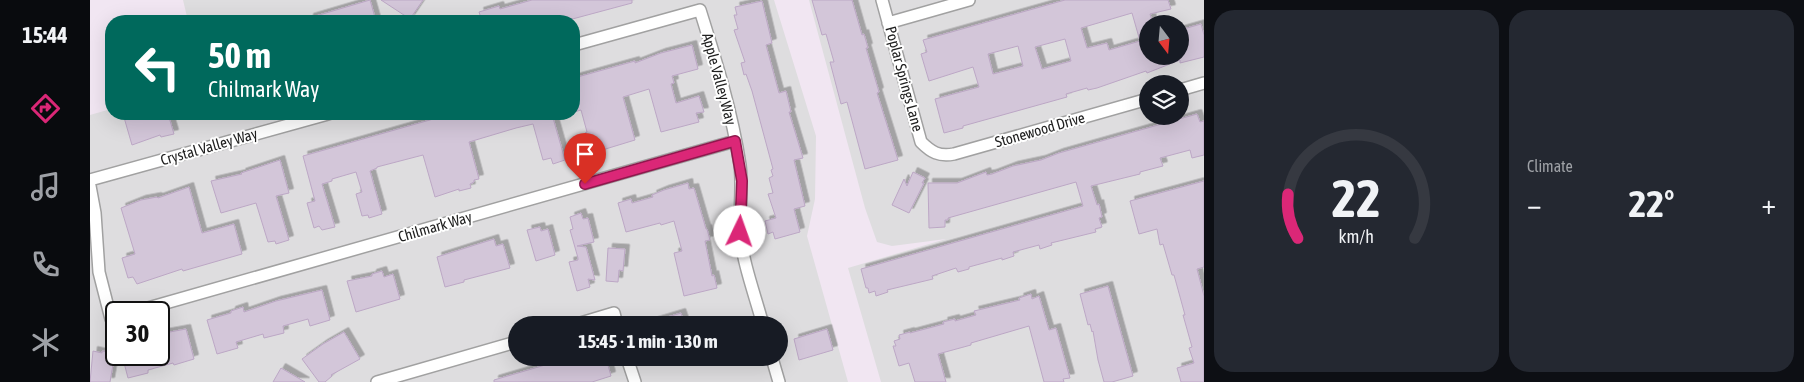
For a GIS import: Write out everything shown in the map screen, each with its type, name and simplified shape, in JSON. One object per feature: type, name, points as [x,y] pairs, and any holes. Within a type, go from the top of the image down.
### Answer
[{"type":"street","name":"Poplar Springs Lane","points":[[882,0],[921,142],[933,152]]},
{"type":"street","points":[[888,23],[969,0]]},
{"type":"street","name":"Apple Valley Way","points":[[580,44],[700,10],[724,88],[735,141],[742,181],[740,232],[744,256],[761,316]]},
{"type":"street","points":[[1189,87],[1204,83]]},
{"type":"street","name":"Stonewood Drive","points":[[933,152],[945,156],[954,154],[1139,102]]},
{"type":"street","name":"Crystal Valley Way","points":[[90,180],[306,120]]},
{"type":"street","name":"Chilmark Way","points":[[170,302],[735,141]]},
{"type":"street","points":[[90,186],[99,272],[108,301]]},
{"type":"street","points":[[604,316],[614,313],[615,316]]},
{"type":"street","points":[[377,382],[508,344]]},
{"type":"street","points":[[630,366],[635,382]]},
{"type":"street","points":[[774,366],[778,382]]},
{"type":"shaded area","points":[[183,0],[774,0],[816,136],[815,199],[807,236],[848,382],[90,382],[90,115],[105,111],[105,120],[580,120],[580,15],[187,15]]},
{"type":"shaded area","points":[[809,0],[1204,0],[1204,382],[881,382],[848,268],[946,239],[892,246],[877,242],[865,208]]},
{"type":"building","points":[[370,0],[374,15],[319,15]]},
{"type":"building","points":[[381,0],[423,0],[413,15],[404,15]]},
{"type":"building","points":[[532,0],[632,0],[632,3],[580,17],[580,15],[480,15],[479,12],[499,6],[500,9]]},
{"type":"building","points":[[812,0],[852,0],[862,35],[864,34],[868,48],[866,48],[879,92],[877,93],[898,160],[865,169],[847,102],[841,104],[830,62],[834,62],[826,34],[822,35]]},
{"type":"building","points":[[1065,0],[1168,0],[1171,9],[1150,15],[1139,15],[1139,38],[1132,13],[1081,28],[1087,48],[1107,43],[1109,50],[1139,41],[1139,65],[1167,65],[1097,88],[1088,90],[1087,88],[1066,94],[1067,97],[944,133],[935,99],[979,87],[973,67],[929,81],[921,54],[927,52],[923,40]],"holes":[[[1065,39],[1071,61],[1042,69],[1035,47]],[[1018,46],[1023,66],[993,74],[988,54]]]},
{"type":"building","points":[[762,1],[772,43],[766,45],[779,93],[786,91],[791,112],[789,112],[803,158],[794,160],[805,206],[794,209],[800,232],[775,239],[773,232],[768,234],[765,221],[776,218],[768,194],[773,193],[769,178],[773,176],[771,170],[773,169],[752,91],[746,74],[744,75],[741,63],[745,62],[734,30],[738,29],[734,15],[737,15],[735,7]]},
{"type":"building","points":[[1201,24],[1204,35],[1204,57],[1189,61],[1189,27]]},
{"type":"building","points":[[692,45],[698,69],[672,76],[674,83],[671,84],[676,103],[699,96],[704,112],[696,113],[699,122],[661,132],[649,89],[623,97],[635,140],[599,151],[598,145],[589,147],[585,133],[587,132],[580,110],[580,76],[635,61],[635,63],[661,53]]},
{"type":"building","points":[[1197,114],[1200,122],[1204,121],[1204,155],[1192,158],[1190,150],[1160,158],[1163,166],[1140,172],[1140,174],[1091,186],[1097,205],[1099,204],[1102,217],[1099,218],[1102,227],[1095,229],[1096,232],[1051,243],[1052,245],[1040,249],[1039,245],[1013,252],[1014,256],[969,267],[969,269],[958,272],[956,268],[932,276],[933,279],[887,290],[888,292],[876,296],[875,291],[869,293],[868,288],[866,288],[861,269],[1083,206],[1076,182],[948,218],[948,220],[945,220],[945,227],[929,228],[928,183],[957,183],[986,172],[987,175],[992,174],[1013,166],[1041,160],[1059,153],[1158,125],[1189,125],[1189,116]]},
{"type":"building","points":[[125,120],[170,120],[174,134],[161,137],[160,135],[132,145]]},
{"type":"building","points":[[430,120],[554,120],[565,160],[553,164],[551,158],[543,160],[533,124],[469,142],[479,179],[474,180],[470,184],[471,188],[459,191],[459,189],[435,197],[423,155],[377,167],[370,171],[382,214],[369,218],[368,215],[362,216],[356,194],[362,192],[356,172],[322,184],[335,227],[322,230],[319,226],[314,228],[307,203],[315,201],[303,156]]},
{"type":"building","points":[[280,160],[289,193],[276,196],[289,240],[276,244],[275,241],[268,242],[256,203],[221,213],[211,181],[242,174]]},
{"type":"building","points":[[913,172],[925,178],[909,213],[892,205],[904,179],[907,186]]},
{"type":"building","points":[[1204,181],[1204,267],[1197,269],[1204,296],[1204,382],[1181,382],[1177,368],[1194,363],[1189,348],[1192,347],[1183,315],[1185,315],[1174,275],[1172,275],[1163,244],[1160,245],[1157,229],[1139,234],[1130,201]]},
{"type":"building","points":[[688,183],[689,189],[694,188],[707,229],[710,240],[705,241],[712,276],[714,275],[717,288],[684,296],[674,253],[682,251],[674,221],[626,232],[618,203],[631,199],[632,203],[653,197],[652,195],[664,190]]},
{"type":"building","points":[[189,187],[202,233],[234,224],[242,254],[183,271],[182,269],[137,284],[133,277],[128,278],[122,258],[135,254],[121,208],[141,200],[158,198]]},
{"type":"building","points":[[581,213],[583,219],[588,218],[594,242],[577,246],[586,247],[595,280],[588,279],[590,287],[577,291],[569,262],[578,260],[570,230],[573,229],[570,217]]},
{"type":"building","points":[[540,227],[541,231],[548,229],[555,255],[536,261],[527,230]]},
{"type":"building","points":[[494,239],[496,246],[503,244],[510,268],[445,287],[437,257]]},
{"type":"building","points":[[608,248],[625,249],[623,271],[619,270],[618,282],[606,281]]},
{"type":"building","points":[[382,271],[384,277],[393,274],[400,299],[356,312],[347,281],[372,276],[372,274]]},
{"type":"building","points":[[1108,286],[1133,376],[1112,382],[1104,382],[1093,331],[1090,324],[1088,325],[1080,294]]},
{"type":"building","points":[[322,290],[330,320],[310,326],[308,319],[283,326],[284,333],[264,338],[263,334],[236,342],[238,348],[217,354],[207,320],[231,313],[231,311],[243,307],[244,312],[276,301]]},
{"type":"building","points":[[1031,294],[1032,299],[1039,296],[1049,330],[1056,328],[1070,378],[1063,379],[1064,382],[1044,382],[1029,326],[938,354],[946,382],[915,382],[909,363],[899,366],[893,346],[896,346],[894,341],[900,339],[899,335],[944,324],[943,322],[955,319],[955,321],[976,315],[974,311],[1020,300],[1019,298]]},
{"type":"building","points":[[681,313],[682,316],[671,316]]},
{"type":"building","points":[[186,329],[194,359],[174,365],[173,363],[170,364],[170,332]]},
{"type":"building","points":[[827,329],[833,350],[799,360],[794,339]]},
{"type":"building","points":[[344,332],[360,359],[331,375],[325,382],[319,382],[302,359]]},
{"type":"building","points":[[93,351],[102,353],[102,351],[105,351],[105,366],[113,366],[110,382],[90,382]]},
{"type":"building","points":[[125,366],[162,366],[148,370],[148,373],[128,378]]},
{"type":"building","points":[[542,366],[608,366],[611,376],[592,382],[494,382],[494,380]]},
{"type":"building","points":[[281,368],[305,382],[273,382]]},
{"type":"route","points":[[585,184],[735,141],[742,181],[740,232]]}]
